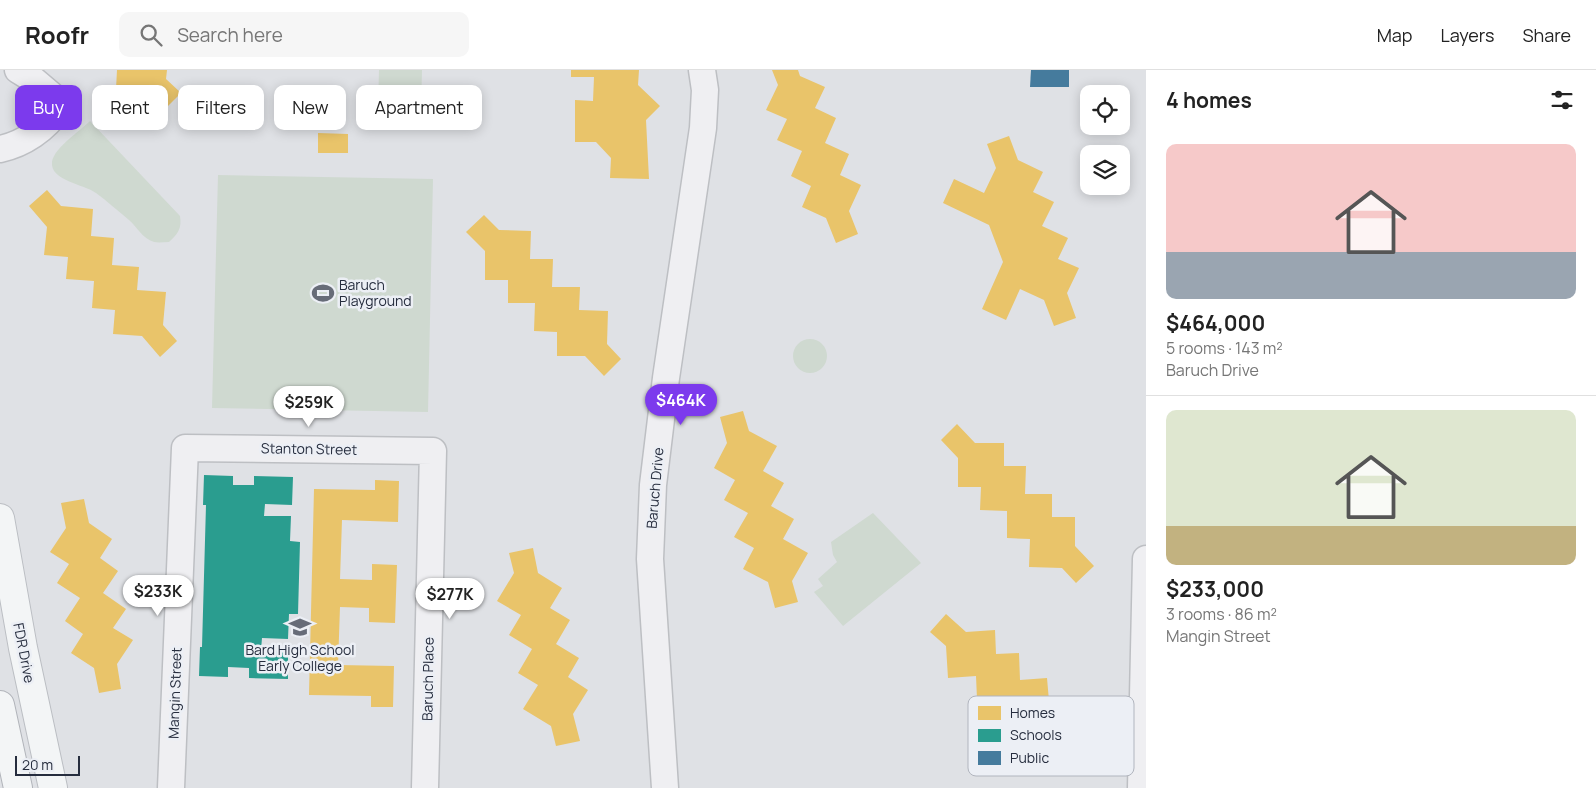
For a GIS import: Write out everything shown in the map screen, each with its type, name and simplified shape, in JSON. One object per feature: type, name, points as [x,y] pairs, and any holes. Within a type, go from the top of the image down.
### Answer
[{"type":"main road","name":"FDR Drive","points":[[0,518],[22,648],[54,788]]},
{"type":"main road","points":[[0,705],[18,788]]},
{"type":"street","points":[[0,149],[13,146],[35,134],[59,109],[57,100],[31,78],[18,70]]},
{"type":"street","name":"Baruch Drive","points":[[665,788],[650,559],[653,485],[666,378],[703,128],[704,90],[702,70]]},
{"type":"street","name":"Stanton Street","points":[[185,448],[433,451]]},
{"type":"street","name":"Mangin Street","points":[[171,788],[185,448]]},
{"type":"street","name":"Baruch Place","points":[[425,788],[433,451]]},
{"type":"street","points":[[1141,788],[1146,558]]},
{"type":"shaded area","points":[[379,70],[422,70],[422,85],[379,85]]},
{"type":"shaded area","points":[[90,121],[92,130],[99,130],[180,216],[179,230],[169,242],[154,242],[146,238],[129,220],[96,193],[56,174],[52,162],[57,151],[80,130],[82,130]]},
{"type":"shaded area","name":"Baruch Playground","points":[[218,175],[433,179],[428,412],[212,408]]},
{"type":"shaded area","points":[[810,339],[817,340],[822,344],[826,349],[826,363],[822,368],[817,372],[810,373],[803,372],[798,368],[794,363],[793,356],[794,349],[798,344],[803,340]]},
{"type":"shaded area","points":[[873,513],[921,563],[843,626],[814,592],[823,586],[818,579],[837,562],[833,555],[831,542]]},
{"type":"building: Homes","points":[[117,70],[167,70],[166,79],[178,90],[178,96],[168,106],[168,85],[116,85]]},
{"type":"building: Homes","points":[[571,70],[639,70],[638,85],[660,106],[646,120],[649,179],[610,178],[611,158],[596,142],[575,142],[575,100],[593,101],[594,77],[571,77]]},
{"type":"building: Homes","points":[[772,70],[798,70],[800,76],[825,87],[815,108],[836,118],[825,143],[849,154],[840,175],[861,185],[849,211],[858,234],[836,243],[826,218],[802,207],[811,186],[791,176],[802,151],[777,140],[787,119],[766,110],[778,85]]},
{"type":"building: Homes","points":[[318,133],[348,134],[348,153],[318,153]]},
{"type":"building: Homes","points":[[1009,136],[1018,160],[1043,172],[1033,192],[1054,202],[1042,226],[1068,238],[1058,259],[1079,268],[1067,293],[1076,318],[1054,326],[1044,300],[1020,289],[1006,320],[982,309],[1003,262],[989,225],[943,203],[954,179],[984,193],[996,168],[987,144]]},
{"type":"building: Homes","points":[[47,190],[61,206],[93,209],[91,236],[114,238],[112,265],[139,267],[137,290],[166,292],[163,325],[177,341],[160,357],[142,336],[113,334],[115,310],[92,308],[94,281],[66,279],[68,257],[44,255],[47,227],[29,206]]},
{"type":"building: Homes","points":[[484,215],[499,230],[531,231],[530,259],[553,259],[552,287],[580,287],[579,310],[608,311],[607,344],[621,359],[604,376],[585,356],[557,356],[557,332],[534,331],[535,303],[508,303],[508,280],[485,280],[485,251],[466,232]]},
{"type":"building: Homes","points":[[743,411],[749,431],[777,446],[763,471],[784,483],[771,506],[794,519],[783,539],[808,553],[792,581],[798,602],[775,608],[768,582],[743,569],[754,548],[734,537],[748,513],[724,500],[735,480],[714,468],[727,443],[720,417]]},
{"type":"building: Homes","points":[[957,424],[975,443],[1004,443],[1004,466],[1026,466],[1025,494],[1052,494],[1052,517],[1075,517],[1075,546],[1094,566],[1076,583],[1062,568],[1029,567],[1030,539],[1007,538],[1007,511],[980,510],[981,487],[958,487],[958,458],[941,440]]},
{"type":"building: Homes","points":[[375,480],[399,481],[398,522],[342,520],[340,579],[372,580],[372,564],[397,565],[395,623],[369,622],[369,608],[340,607],[338,665],[394,666],[393,707],[371,707],[371,696],[309,695],[314,489],[375,490]]},
{"type":"building: Homes","points":[[84,499],[89,523],[112,539],[100,558],[118,571],[103,593],[126,609],[113,628],[133,640],[117,664],[121,689],[99,693],[94,668],[71,653],[83,634],[65,621],[80,598],[57,583],[69,564],[50,552],[66,528],[61,503]]},
{"type":"building: Homes","points":[[533,548],[538,573],[562,588],[550,608],[570,620],[556,644],[579,658],[568,677],[588,690],[573,714],[580,741],[556,746],[551,726],[523,709],[538,685],[518,673],[532,649],[509,635],[521,615],[497,601],[514,573],[509,553]]},
{"type":"building: Homes","points":[[946,614],[966,632],[995,630],[996,654],[1019,653],[1020,680],[1047,678],[1049,696],[977,696],[976,676],[948,678],[946,646],[930,632]]},
{"type":"building: Schools","points":[[204,475],[233,476],[233,485],[254,485],[254,476],[293,477],[292,505],[265,504],[264,516],[291,516],[290,541],[300,542],[298,614],[289,614],[288,639],[262,638],[261,650],[288,651],[288,679],[249,678],[249,668],[228,667],[228,677],[199,676],[200,647],[202,647],[206,505],[203,505]]},
{"type":"building: Public","points":[[1031,70],[1069,70],[1069,87],[1030,87]]},
{"type":"place","name":"Baruch Playground","points":[[323,293]]},
{"type":"place","name":"Bard High School Early College","points":[[300,627]]}]
